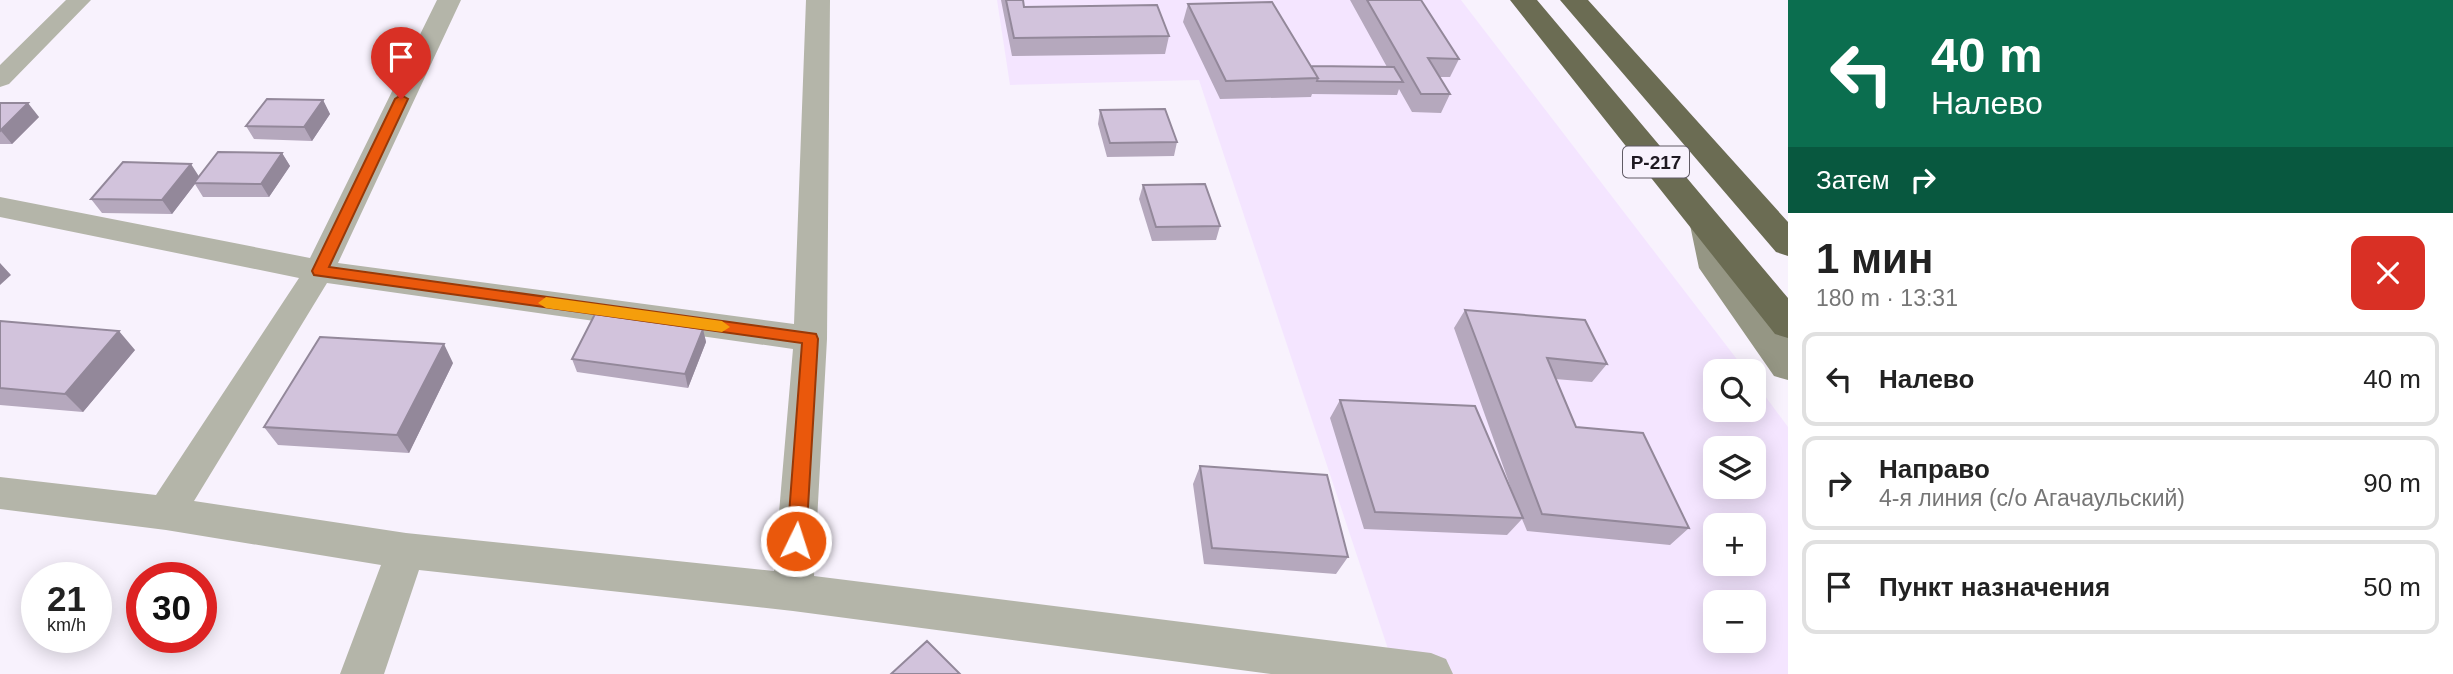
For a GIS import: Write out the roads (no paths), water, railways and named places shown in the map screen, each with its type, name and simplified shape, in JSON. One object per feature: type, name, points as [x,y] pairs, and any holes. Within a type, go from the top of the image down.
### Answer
[{"type":"highway","name":"Р-217","points":[[1524,0],[1788,324]]},
{"type":"highway","name":"Р-217","points":[[1573,0],[1788,244]]},
{"type":"street","points":[[0,79],[79,0]]},
{"type":"street","points":[[166,513],[319,271],[449,0]]},
{"type":"street","points":[[793,592],[810,339],[818,0]]},
{"type":"street","points":[[0,207],[319,271],[810,339]]},
{"type":"street","points":[[1707,225],[1717,268],[1788,365]]},
{"type":"street","points":[[0,493],[166,513],[406,551],[793,592],[1247,662],[1413,672]]},
{"type":"street","points":[[362,674],[406,551]]}]
